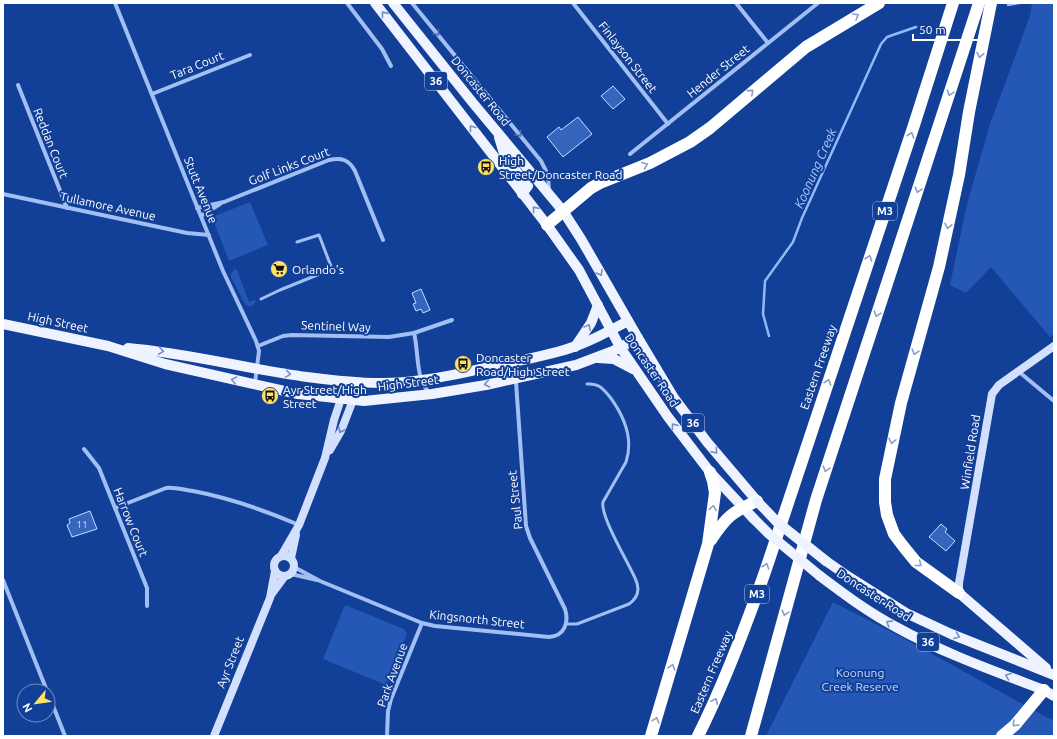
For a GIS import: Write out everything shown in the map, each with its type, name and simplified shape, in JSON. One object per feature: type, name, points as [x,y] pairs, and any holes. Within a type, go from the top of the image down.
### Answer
[{"type":"highway","points":[[547,225],[591,188],[650,163],[690,142],[710,128],[806,47],[879,3]]},
{"type":"highway","name":"Eastern Freeway","points":[[698,736],[724,682],[766,569],[914,125],[952,3]]},
{"type":"highway","name":"M3","points":[[751,736],[816,500],[979,3]]},
{"type":"highway","points":[[959,592],[916,562],[894,534],[887,515],[885,502],[885,479],[901,403],[939,268],[959,175],[969,112],[991,3]]},
{"type":"highway","points":[[651,736],[708,544],[715,493],[714,481],[710,472]]},
{"type":"highway","points":[[708,544],[722,522],[736,511],[757,501]]},
{"type":"highway","points":[[1002,736],[1049,693]]},
{"type":"main road","name":"Doncaster Road","points":[[375,3],[547,225],[579,270],[620,347],[668,417],[710,472],[753,518],[769,534],[838,590],[895,627],[974,663],[1049,693]]},
{"type":"main road","name":"Doncaster Road","points":[[393,3],[549,196],[563,211],[674,398],[707,442],[757,501],[777,522],[826,561],[906,613],[951,634],[1052,673]]},
{"type":"main road","points":[[498,133],[505,157],[528,186],[522,194]]},
{"type":"main road","points":[[575,347],[585,333],[598,305]]},
{"type":"main road","name":"High Street","points":[[108,346],[161,351],[257,369],[351,382],[421,381],[514,362],[575,347],[628,321]]},
{"type":"main road","name":"High Street","points":[[3,324],[108,346],[165,364],[298,394],[353,400],[384,400],[432,394],[576,365],[596,358],[638,338]]},
{"type":"main road","points":[[596,358],[614,359],[635,370]]},
{"type":"main road","points":[[959,592],[1052,673],[1049,693]]},
{"type":"street","name":"Stutt Avenue","points":[[115,3],[225,275],[248,321],[258,346],[259,351],[255,384]]},
{"type":"street","points":[[347,3],[382,49],[391,66]]},
{"type":"street","name":"Doncaster Road","points":[[412,3],[541,161],[548,175],[549,196]]},
{"type":"street","name":"Finlayson Street","points":[[573,3],[668,124]]},
{"type":"street","points":[[736,3],[768,44]]},
{"type":"street","name":"Hender Street","points":[[630,154],[818,3]]},
{"type":"street","name":"Tara Court","points":[[152,94],[250,55]]},
{"type":"street","name":"Reddan Court","points":[[18,85],[67,208]]},
{"type":"street","name":"Golf Links Court","points":[[198,208],[224,202],[330,160],[343,159],[350,163],[355,171],[383,240]]},
{"type":"street","name":"Tullamore Avenue","points":[[3,194],[187,233],[209,235]]},
{"type":"street","name":"Golf Links Court","points":[[201,216],[224,202]]},
{"type":"street","name":"Sentinel Way","points":[[258,346],[284,336],[292,335],[372,338],[388,337],[414,333],[452,320]]},
{"type":"street","points":[[414,333],[417,344],[421,381],[425,389],[432,394]]},
{"type":"street","name":"Winfield Road","points":[[959,592],[992,394],[999,385],[1054,346]]},
{"type":"street","name":"Paul Street","points":[[514,362],[526,526],[530,538],[565,609],[567,619],[566,626]]},
{"type":"street","points":[[1018,371],[1054,401]]},
{"type":"street","points":[[299,524],[291,558],[294,564],[290,572],[279,575],[274,568],[275,562],[281,556],[299,524],[325,458],[334,420],[341,399],[351,382]]},
{"type":"street","points":[[325,458],[341,431],[353,400],[351,382]]},
{"type":"street","name":"Harrow Court","points":[[84,449],[99,468],[147,588],[147,606]]},
{"type":"street","points":[[115,508],[166,488],[172,488],[238,501],[299,524]]},
{"type":"street","points":[[281,556],[291,558]]},
{"type":"street","name":"Ayr Street","points":[[214,736],[270,598],[275,571]]},
{"type":"street","name":"Kingsnorth Street","points":[[290,572],[320,581],[422,623],[447,628],[549,637],[560,634],[566,626]]},
{"type":"street","name":"Kingsnorth Street","points":[[290,572],[320,581]]},
{"type":"street","name":"Ayr Street","points":[[270,598],[290,572]]},
{"type":"street","points":[[3,580],[44,683]]},
{"type":"street","name":"Park Avenue","points":[[387,736],[389,706],[422,623]]},
{"type":"street","points":[[56,713],[65,736]]},
{"type":"lane","points":[[260,299],[332,268],[319,235],[297,242]]},
{"type":"lane","points":[[566,626],[577,624],[629,604],[634,601],[638,588],[636,578],[606,519],[602,506],[626,462],[629,450],[629,438],[620,411],[609,396],[599,385],[594,383],[587,384]]},
{"type":"green space","points":[[1032,3],[1054,3],[1054,334],[1050,337],[991,267],[966,293],[950,285],[967,204],[990,124],[1030,16]]},
{"type":"green space","points":[[250,202],[268,245],[229,261],[212,217]]},
{"type":"green space","points":[[235,269],[237,270],[249,302],[256,301],[252,306],[245,304],[231,277],[231,274]]},
{"type":"green space","name":"Koonung Creek Reserve","points":[[833,602],[907,640],[1054,720],[1054,736],[766,736]]},
{"type":"green space","points":[[345,605],[404,629],[407,634],[386,685],[323,659]]},
{"type":"building","points":[[613,86],[625,99],[613,109],[601,96]]},
{"type":"building","points":[[578,117],[592,134],[563,157],[547,137],[559,127],[561,130]]},
{"type":"building","points":[[421,289],[430,310],[423,313],[421,309],[416,311],[413,304],[416,303],[412,293]]},
{"type":"building","points":[[90,511],[97,529],[72,537],[67,525],[70,523],[69,519]]},
{"type":"building","points":[[941,524],[947,529],[945,532],[955,541],[946,551],[929,537]]},
{"type":"waterway","name":"Koonung Creek","points":[[1008,5],[1019,3]]},
{"type":"waterway","name":"Koonung Creek","points":[[769,336],[763,314],[765,281],[793,242],[802,218],[881,44],[887,37],[916,27]]},
{"type":"place","name":"High Street/Doncaster Road","points":[[486,167]]},
{"type":"place","name":"Orlando's","points":[[279,269]]},
{"type":"place","name":"Doncaster Road/High Street","points":[[463,364]]},
{"type":"place","name":"Ayr Street/High Street","points":[[270,396]]}]
